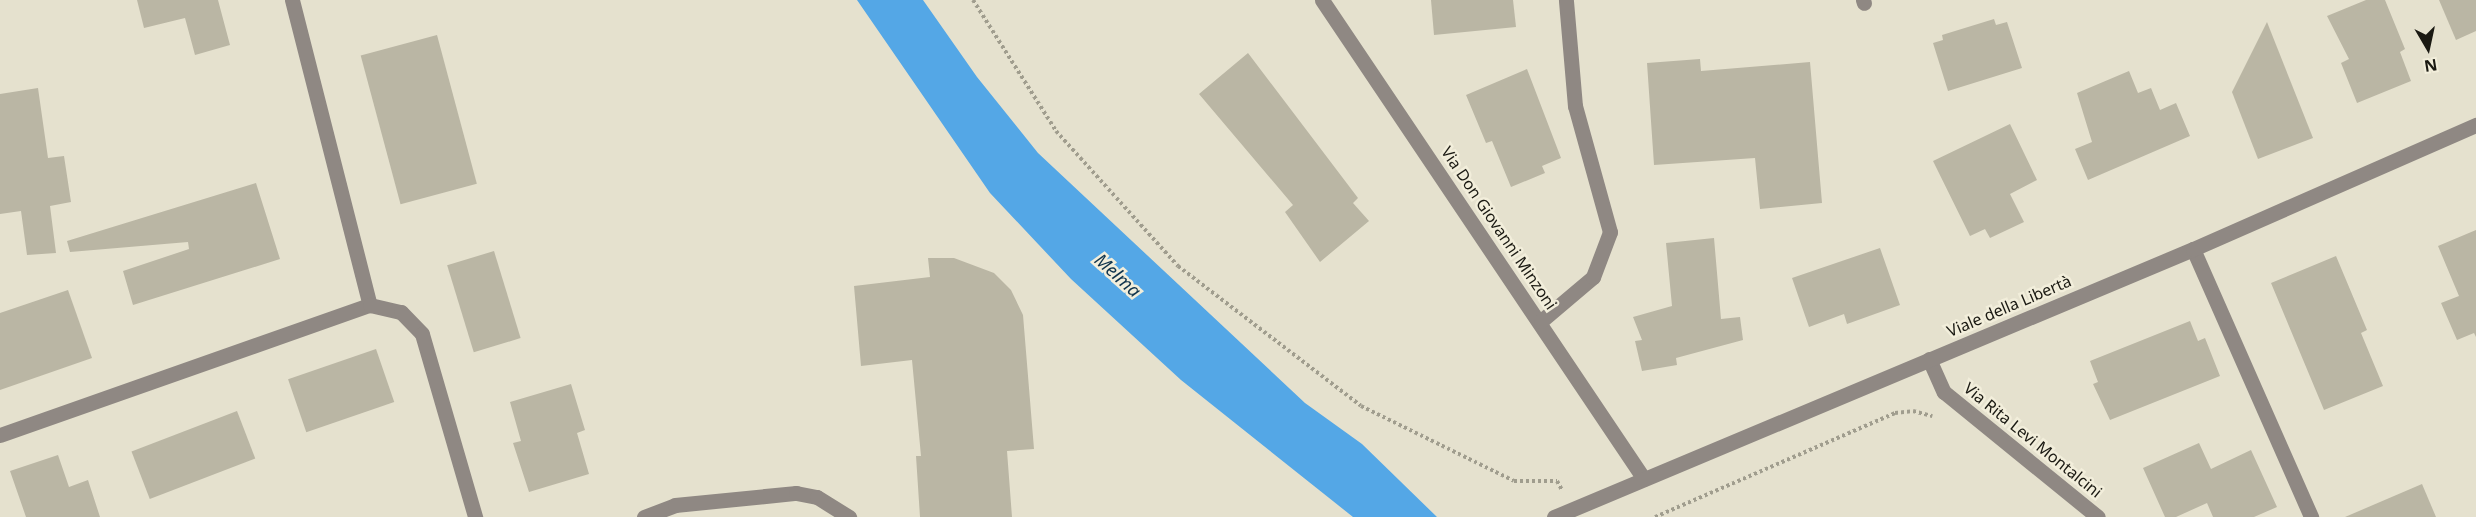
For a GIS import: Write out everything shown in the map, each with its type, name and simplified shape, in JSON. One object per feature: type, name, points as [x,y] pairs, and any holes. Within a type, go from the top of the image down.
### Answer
[{"type":"street","points":[[292,0],[370,305]]},
{"type":"street","name":"Via Don Giovanni Minzoni","points":[[1322,0],[1541,321],[1644,479]]},
{"type":"street","points":[[1541,321],[1593,278],[1610,232],[1575,106],[1566,0]]},
{"type":"street","name":"Viale della Libertà","points":[[1554,517],[2193,249],[2476,125]]},
{"type":"street","points":[[2193,249],[2311,517]]},
{"type":"street","points":[[0,435],[370,305],[401,312],[422,334],[475,517]]},
{"type":"street","name":"Via Rita Levi Montalcini","points":[[1929,359],[1944,392],[2098,517]]},
{"type":"street","points":[[644,517],[675,505],[796,493],[818,497],[849,517]]},
{"type":"path","points":[[973,0],[1056,131],[1178,266],[1360,406],[1514,481],[1557,481],[1573,509]]},
{"type":"path","points":[[1655,517],[1895,413],[1913,411],[1936,418]]},
{"type":"water","name":"Melma","points":[[857,0],[923,0],[977,77],[1038,153],[1305,403],[1362,444],[1437,517],[1353,517],[1181,380],[1071,279],[990,193]]},
{"type":"building","points":[[137,0],[218,0],[230,45],[195,55],[185,18],[144,28]]},
{"type":"building","points":[[1431,0],[1513,0],[1516,27],[1434,35]]},
{"type":"building","points":[[2366,0],[2385,0],[2405,49],[2400,52],[2411,81],[2357,103],[2341,63],[2349,59],[2327,16]]},
{"type":"building","points":[[2439,0],[2476,0],[2476,31],[2456,40]]},
{"type":"building","points":[[1994,19],[1996,25],[2007,22],[2022,68],[1948,91],[1933,43],[1943,40],[1942,35]]},
{"type":"building","points":[[2267,22],[2313,138],[2258,159],[2232,92]]},
{"type":"building","points":[[437,35],[477,184],[401,204],[361,55]]},
{"type":"building","points":[[1248,53],[1358,198],[1353,203],[1369,221],[1320,262],[1285,212],[1293,205],[1199,94]]},
{"type":"building","points":[[1700,59],[1701,71],[1810,62],[1822,203],[1760,209],[1755,158],[1654,165],[1647,63]]},
{"type":"building","points":[[1527,69],[1561,158],[1542,166],[1545,173],[1511,187],[1492,141],[1486,143],[1466,95]]},
{"type":"building","points":[[2129,71],[2138,93],[2151,88],[2160,110],[2176,103],[2190,136],[2088,180],[2075,149],[2092,142],[2077,93]]},
{"type":"building","points":[[38,88],[48,158],[64,156],[71,202],[50,206],[56,253],[27,255],[21,211],[0,214],[0,94]]},
{"type":"building","points":[[2010,124],[2037,180],[2010,194],[2024,222],[1990,238],[1985,229],[1970,236],[1933,161]]},
{"type":"building","points":[[256,183],[280,259],[133,305],[123,271],[189,249],[188,242],[70,252],[67,241]]},
{"type":"building","points":[[2476,230],[2476,337],[2474,333],[2457,340],[2441,303],[2459,296],[2438,246]]},
{"type":"building","points":[[1714,238],[1721,319],[1740,317],[1743,340],[1676,358],[1677,365],[1642,371],[1635,341],[1642,340],[1633,317],[1672,306],[1666,243]]},
{"type":"building","points":[[1880,248],[1900,305],[1847,324],[1844,314],[1809,327],[1792,278]]},
{"type":"building","points":[[494,251],[521,338],[474,352],[447,265]]},
{"type":"building","points":[[2336,256],[2367,330],[2361,333],[2383,386],[2324,410],[2271,283]]},
{"type":"building","points":[[928,258],[954,258],[994,273],[1011,290],[1023,315],[1034,449],[1007,451],[1012,517],[920,517],[916,456],[921,456],[912,360],[861,366],[854,286],[930,277]]},
{"type":"building","points":[[68,290],[92,358],[0,390],[0,313]]},
{"type":"building","points":[[2190,321],[2198,341],[2205,338],[2220,376],[2110,420],[2093,384],[2098,382],[2090,361]]},
{"type":"building","points":[[376,349],[394,402],[306,432],[288,379]]},
{"type":"building","points":[[571,384],[585,430],[577,433],[589,474],[529,492],[513,443],[521,441],[510,402]]},
{"type":"building","points":[[237,411],[255,459],[150,499],[132,451]]},
{"type":"building","points":[[2199,443],[2211,469],[2251,450],[2277,507],[2254,517],[2213,517],[2207,503],[2176,517],[2165,517],[2143,468]]},
{"type":"building","points":[[58,455],[69,487],[88,480],[100,517],[26,517],[10,471]]},
{"type":"building","points":[[2422,484],[2436,517],[2345,517]]}]
